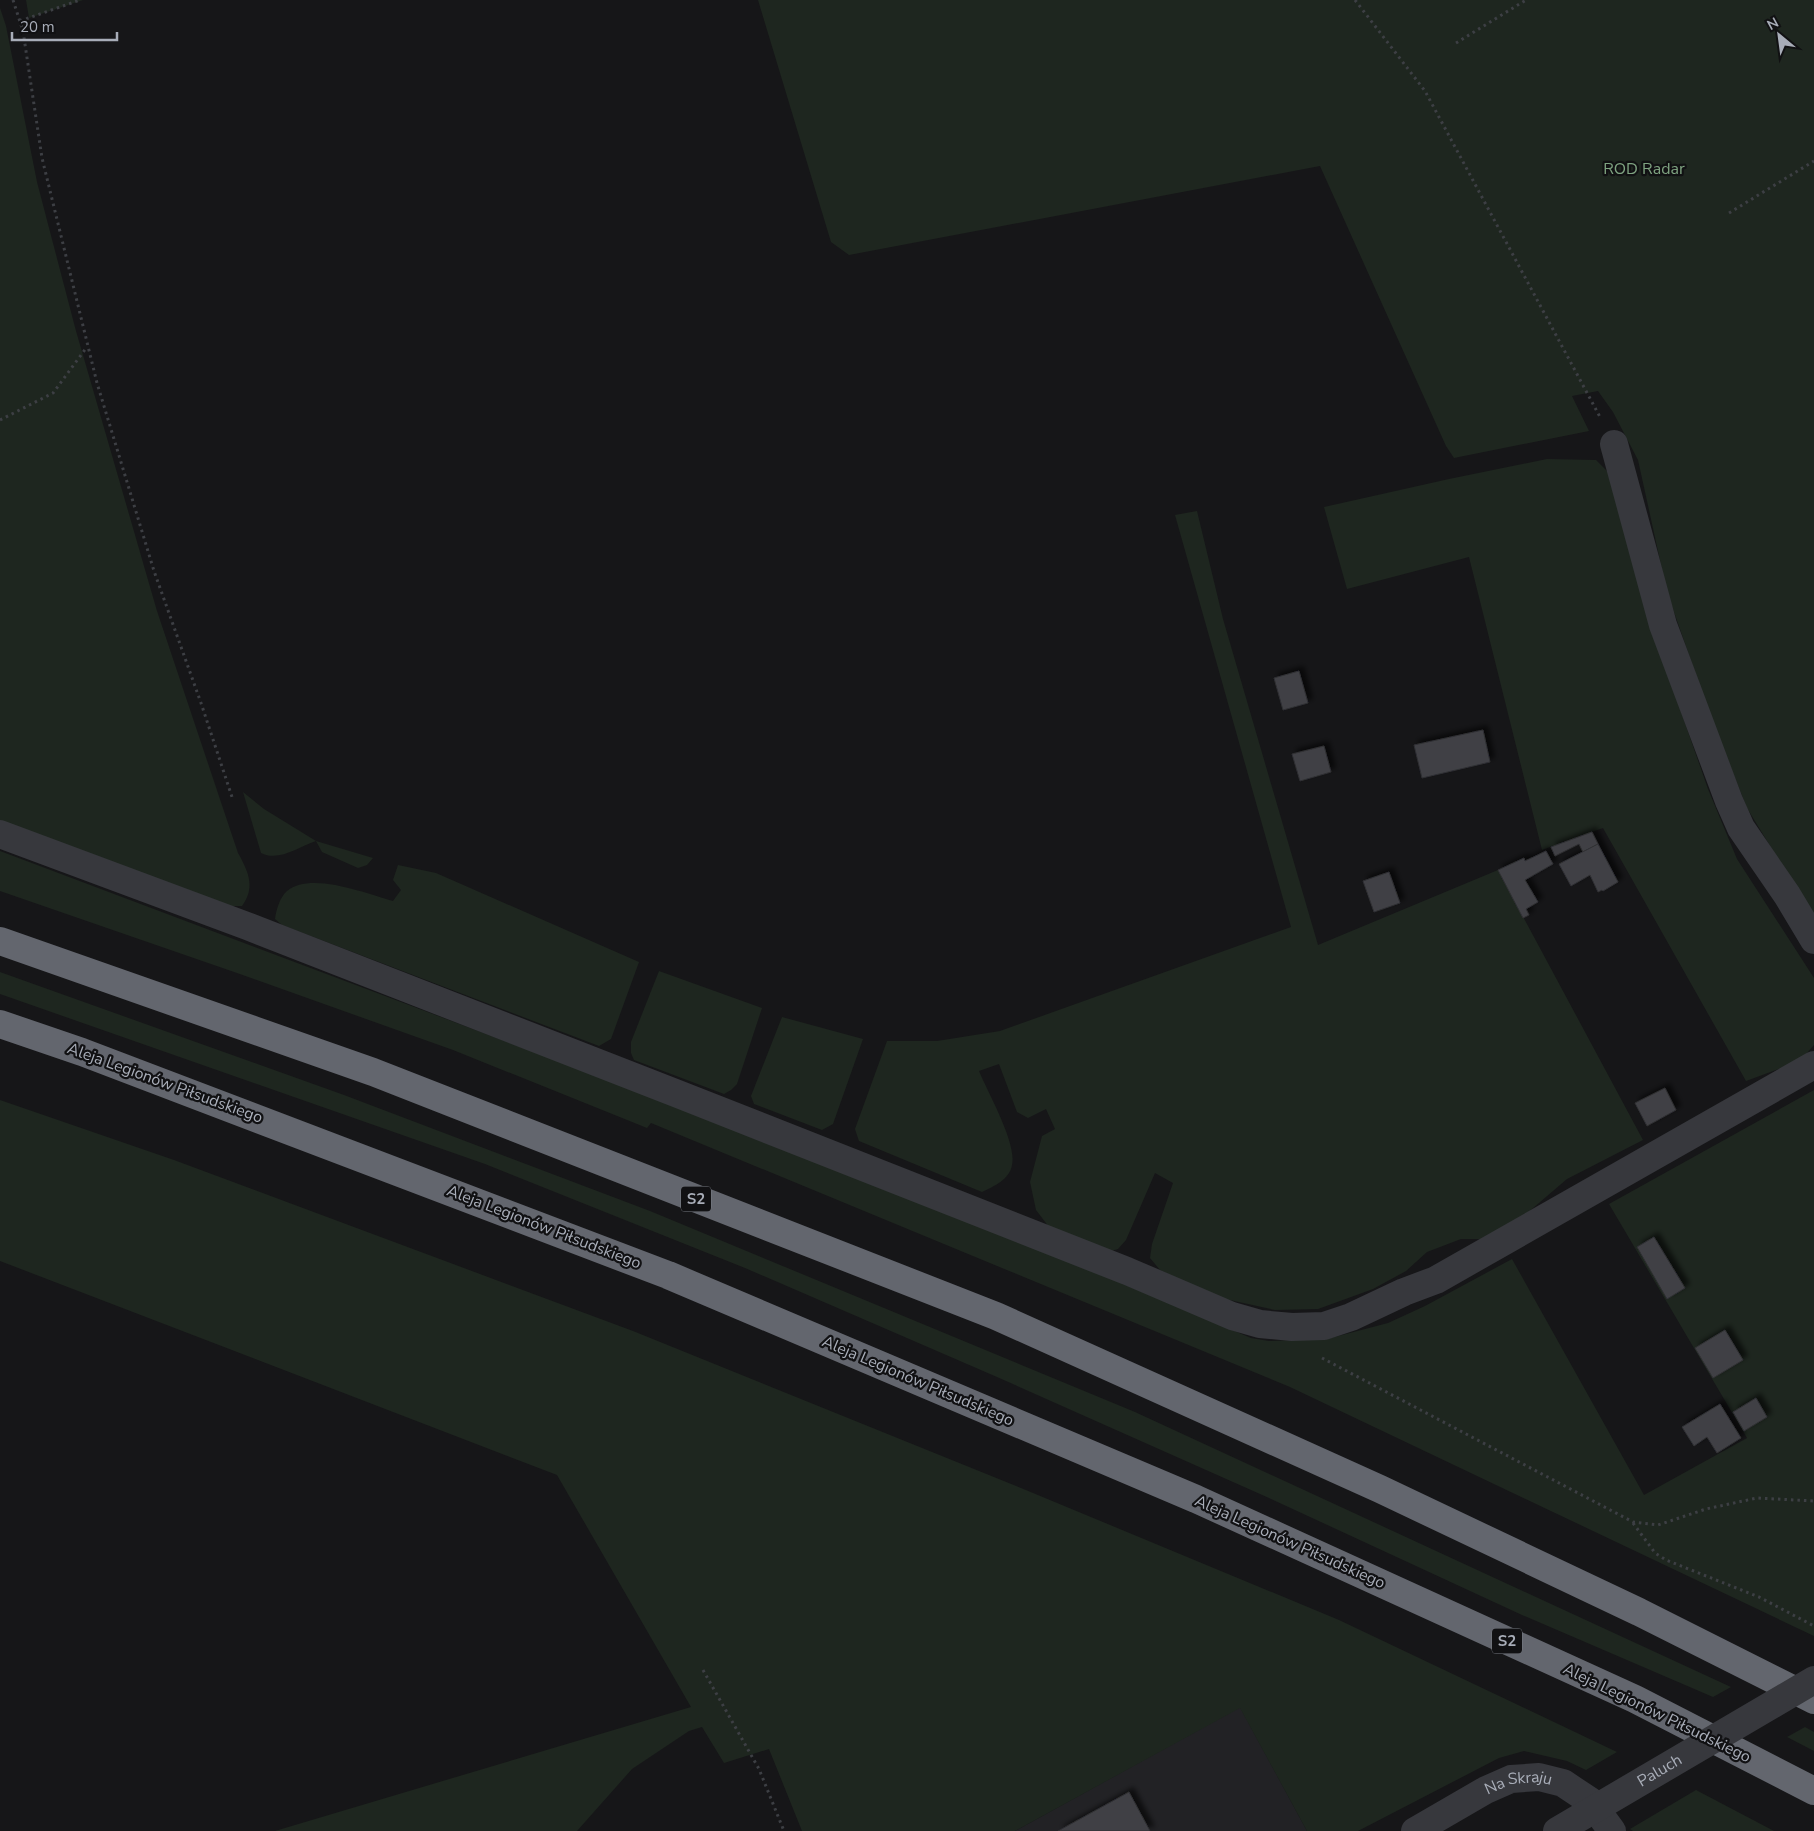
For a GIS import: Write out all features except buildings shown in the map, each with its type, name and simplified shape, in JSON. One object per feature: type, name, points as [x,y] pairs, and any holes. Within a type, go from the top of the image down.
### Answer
[{"type":"highway","name":"S2","points":[[0,941],[374,1072],[996,1316],[1380,1489],[1639,1612],[1814,1700]]},
{"type":"highway","name":"Aleja Legionów Piłsudskiego","points":[[0,1024],[82,1052],[286,1128],[695,1286],[1196,1499],[1635,1699],[1814,1791]]},
{"type":"street","points":[[1614,444],[1663,625],[1729,801],[1741,828],[1787,895],[1814,940]]},
{"type":"street","points":[[0,834],[238,922],[1126,1271],[1232,1316],[1260,1324],[1292,1327],[1324,1326],[1351,1317],[1404,1292],[1436,1280],[1814,1065]]},
{"type":"street","name":"Paluch","points":[[1557,1831],[1814,1680]]},
{"type":"street","name":"Na Skraju","points":[[1415,1831],[1486,1790],[1511,1778],[1539,1777],[1562,1783],[1590,1801],[1612,1831]]},
{"type":"path","points":[[13,0],[23,31],[42,158],[97,383],[154,571],[233,800]]},
{"type":"path","points":[[20,21],[80,0]]},
{"type":"path","points":[[1355,0],[1425,91],[1587,393]]},
{"type":"path","points":[[1456,43],[1526,0]]},
{"type":"path","points":[[1729,214],[1814,161]]},
{"type":"path","points":[[0,420],[53,393],[88,347]]},
{"type":"path","points":[[1292,1327],[1324,1360],[1633,1522],[1658,1525],[1706,1509],[1757,1498],[1814,1501]]},
{"type":"path","points":[[1633,1522],[1655,1553],[1666,1560],[1758,1597],[1814,1626]]},
{"type":"path","points":[[703,1670],[759,1769],[784,1831]]},
{"type":"shaded area","points":[[1240,1707],[1307,1831],[1015,1831]]},
{"type":"green space","points":[[26,0],[83,0],[29,18]]},
{"type":"green space","name":"ROD Radar","points":[[758,0],[1814,0],[1814,918],[1747,808],[1711,718],[1667,592],[1638,460],[1613,412],[1598,391],[1572,396],[1589,431],[1454,458],[1446,446],[1320,166],[849,255],[831,242]]},
{"type":"green space","points":[[0,8],[6,26],[37,182],[76,331],[157,611],[238,853],[249,879],[249,892],[242,906],[224,906],[0,822]]},
{"type":"green space","points":[[1547,459],[1596,460],[1609,473],[1656,640],[1708,789],[1737,859],[1814,978],[1814,1045],[1800,1061],[1746,1081],[1603,828],[1542,850],[1469,557],[1347,589],[1324,507]]},
{"type":"green space","points":[[1197,511],[1223,619],[1318,945],[1498,870],[1643,1140],[1567,1179],[1511,1227],[1482,1239],[1461,1239],[1427,1252],[1406,1271],[1373,1289],[1318,1309],[1275,1310],[1216,1297],[1160,1270],[1150,1258],[1152,1244],[1173,1183],[1155,1173],[1126,1240],[1118,1249],[1108,1252],[1049,1227],[1036,1210],[1030,1182],[1042,1136],[1055,1129],[1046,1109],[1028,1118],[1017,1112],[999,1064],[979,1071],[1006,1131],[1010,1144],[1012,1165],[1005,1178],[982,1192],[859,1141],[855,1129],[887,1041],[937,1041],[1000,1031],[1291,927],[1175,515]]},
{"type":"green space","points":[[243,792],[264,809],[316,841],[282,855],[275,856],[261,853]]},
{"type":"green space","points":[[316,841],[373,858],[367,865],[358,868],[322,852]]},
{"type":"green space","points":[[0,851],[911,1194],[1251,1338],[1269,1341],[1327,1339],[1388,1323],[1425,1306],[1512,1259],[1644,1495],[1747,1438],[1609,1204],[1814,1090],[1814,1636],[1290,1387],[651,1123],[647,1128],[453,1050],[0,891]]},
{"type":"green space","points":[[398,865],[436,873],[639,962],[611,1039],[599,1046],[282,925],[275,919],[282,897],[287,891],[297,885],[310,883],[354,889],[393,901],[401,890],[393,880]]},
{"type":"green space","points":[[659,971],[762,1008],[737,1084],[724,1094],[634,1060],[631,1053],[631,1042]]},
{"type":"green space","points":[[0,972],[344,1095],[650,1211],[1135,1412],[1731,1687],[1713,1697],[1522,1615],[1269,1498],[997,1377],[745,1268],[485,1164],[0,994]]},
{"type":"green space","points":[[782,1017],[863,1039],[833,1124],[822,1130],[754,1104],[751,1096]]},
{"type":"green space","points":[[0,1100],[174,1160],[633,1331],[1021,1488],[1339,1620],[1617,1752],[1586,1770],[1567,1761],[1524,1751],[1499,1758],[1358,1831],[1307,1831],[1240,1708],[1015,1831],[802,1831],[769,1749],[724,1763],[702,1727],[689,1731],[632,1769],[577,1831],[275,1831],[691,1707],[557,1475],[0,1261]]},
{"type":"green space","points":[[1805,1727],[1814,1732],[1814,1751],[1787,1737]]},
{"type":"green space","points":[[1696,1790],[1774,1831],[1633,1831],[1630,1829]]}]
